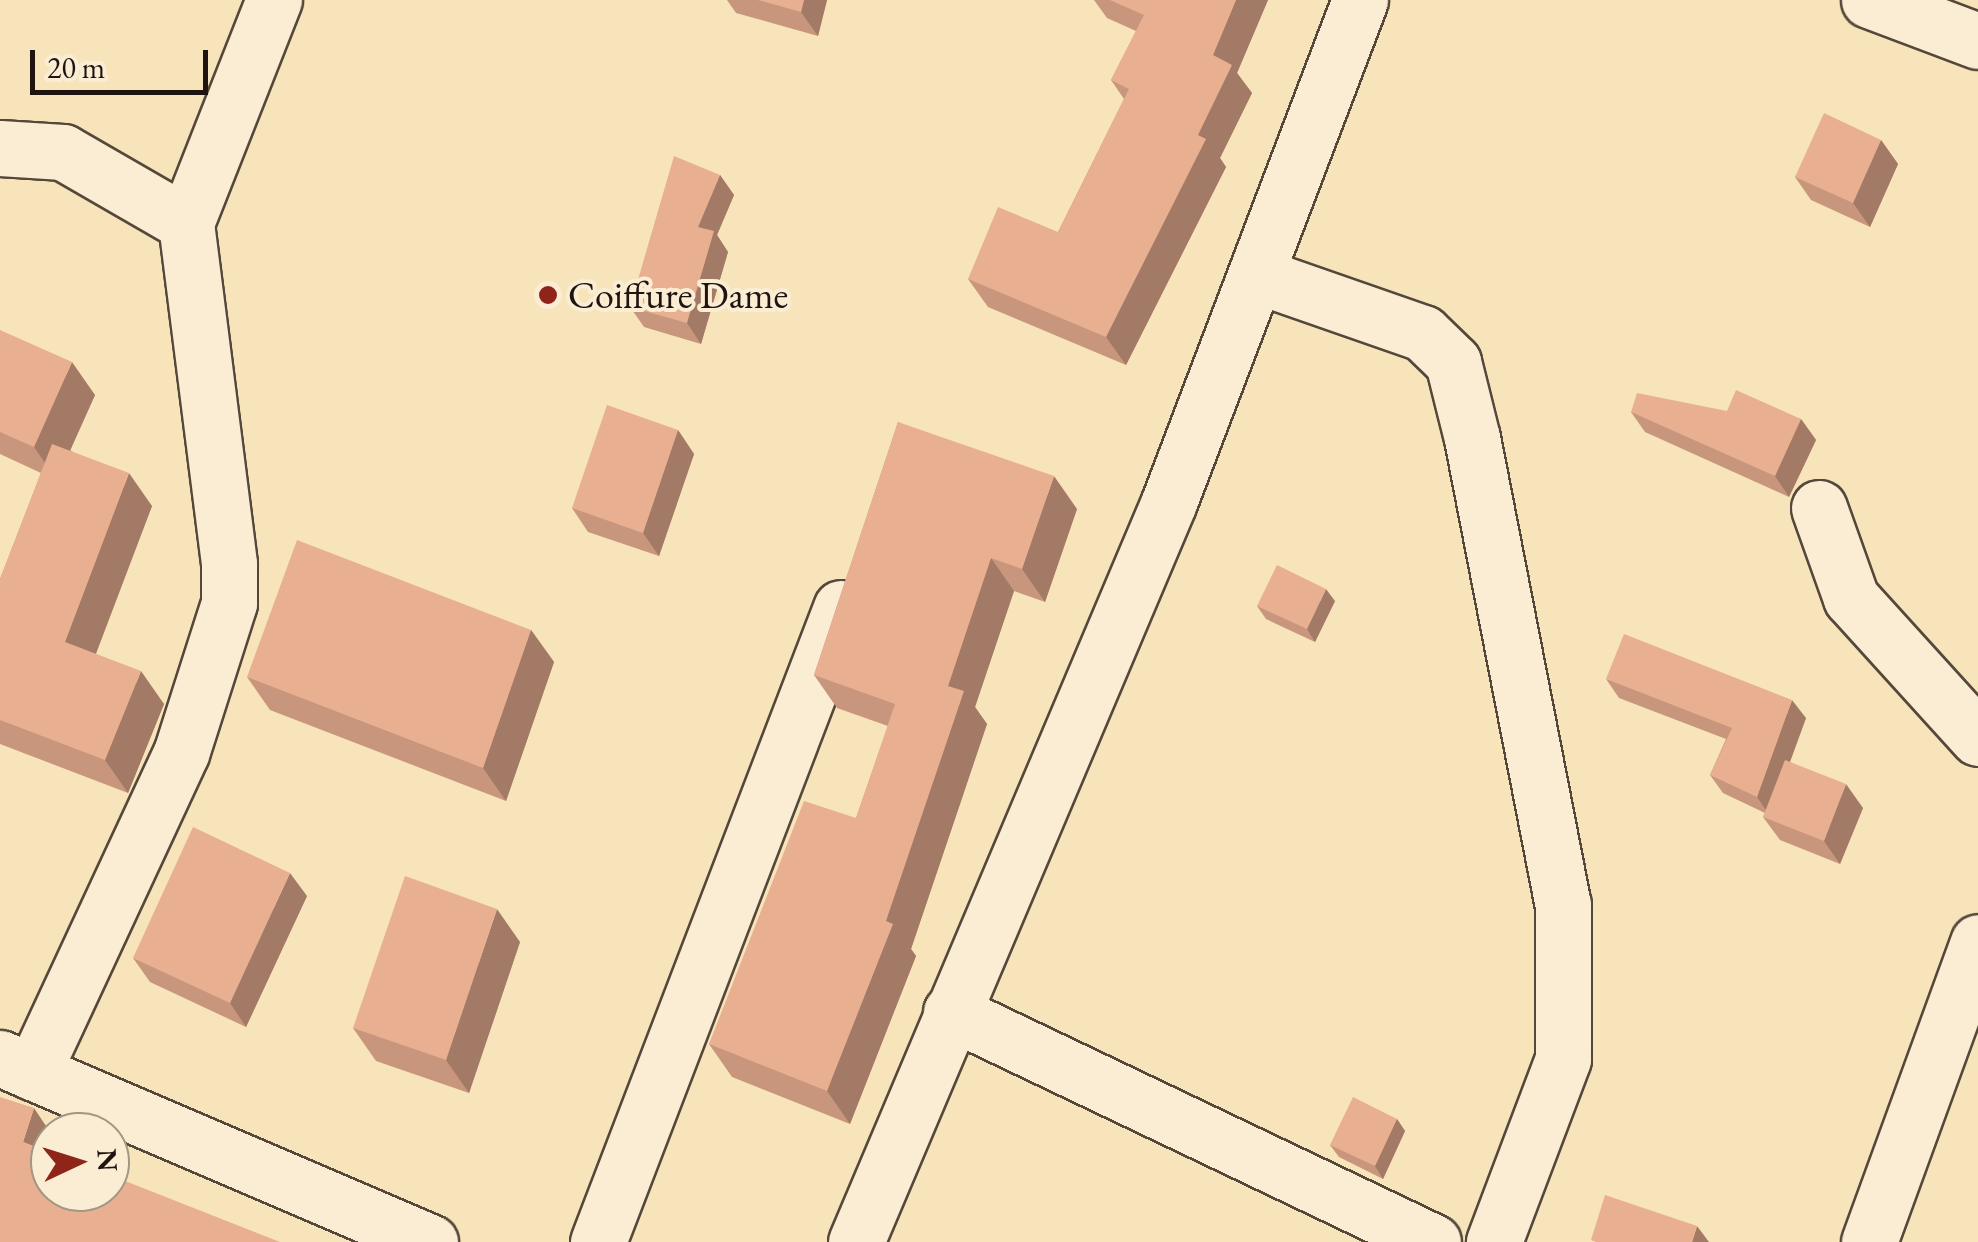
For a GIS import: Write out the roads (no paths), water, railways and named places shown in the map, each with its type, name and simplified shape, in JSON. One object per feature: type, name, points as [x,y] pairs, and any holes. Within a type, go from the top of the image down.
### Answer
[{"type":"street","points":[[274,0],[186,223],[222,500],[228,603],[182,753],[16,1065],[430,1242]]},
{"type":"street","points":[[856,1242],[1258,276],[1360,0]]},
{"type":"street","points":[[1869,0],[1978,40]]},
{"type":"street","points":[[0,148],[63,152],[186,223]]},
{"type":"street","points":[[1258,276],[1423,333],[1453,362],[1472,438],[1562,904],[1562,1059],[1494,1242]]},
{"type":"street","points":[[1819,508],[1851,598],[1978,738]]},
{"type":"street","points":[[598,1242],[846,596]]},
{"type":"street","points":[[1869,1242],[1978,942]]},
{"type":"street","points":[[951,1012],[1433,1242]]},
{"type":"place","name":"Coiffure Dame","points":[[548,295]]}]
